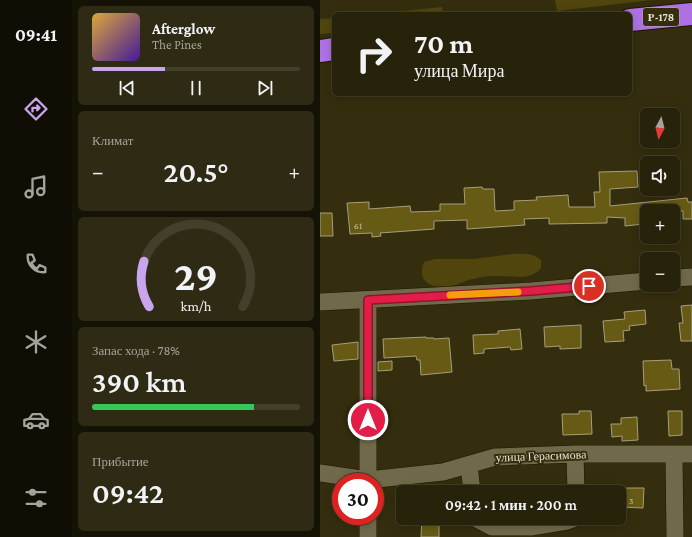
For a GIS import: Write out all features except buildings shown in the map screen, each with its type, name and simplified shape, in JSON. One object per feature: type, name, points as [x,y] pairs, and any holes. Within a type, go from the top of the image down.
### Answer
[{"type":"highway","name":"Р-178","points":[[632,20],[692,14]]},
{"type":"highway","points":[[320,50],[332,49]]},
{"type":"street","points":[[680,278],[692,277]]},
{"type":"street","points":[[320,302],[531,291],[640,282]]},
{"type":"street","points":[[368,300],[368,473]]},
{"type":"street","points":[[575,454],[576,485]]},
{"type":"street","name":"улица Герасимова","points":[[384,479],[443,472],[495,457],[575,454],[692,454]]},
{"type":"street","points":[[674,455],[675,537]]},
{"type":"street","points":[[469,464],[471,485]]},
{"type":"street","name":"улица Герасимова","points":[[320,473],[332,475]]},
{"type":"street","points":[[368,525],[368,537]]},
{"type":"street","points":[[487,525],[492,528],[531,527],[543,525]]},
{"type":"shaded area","points":[[555,0],[652,0],[557,11]]},
{"type":"shaded area","points":[[442,7],[443,12],[393,12]]},
{"type":"shaded area","points":[[332,18],[332,33],[320,34],[320,19]]},
{"type":"shaded area","points":[[512,254],[527,254],[538,257],[541,260],[541,268],[537,272],[526,276],[484,277],[443,287],[427,283],[422,275],[424,262],[435,259],[474,259]]},
{"type":"slow traffic","points":[[450,295],[518,292]]},
{"type":"route","points":[[368,420],[368,300],[531,291],[589,286]]}]
